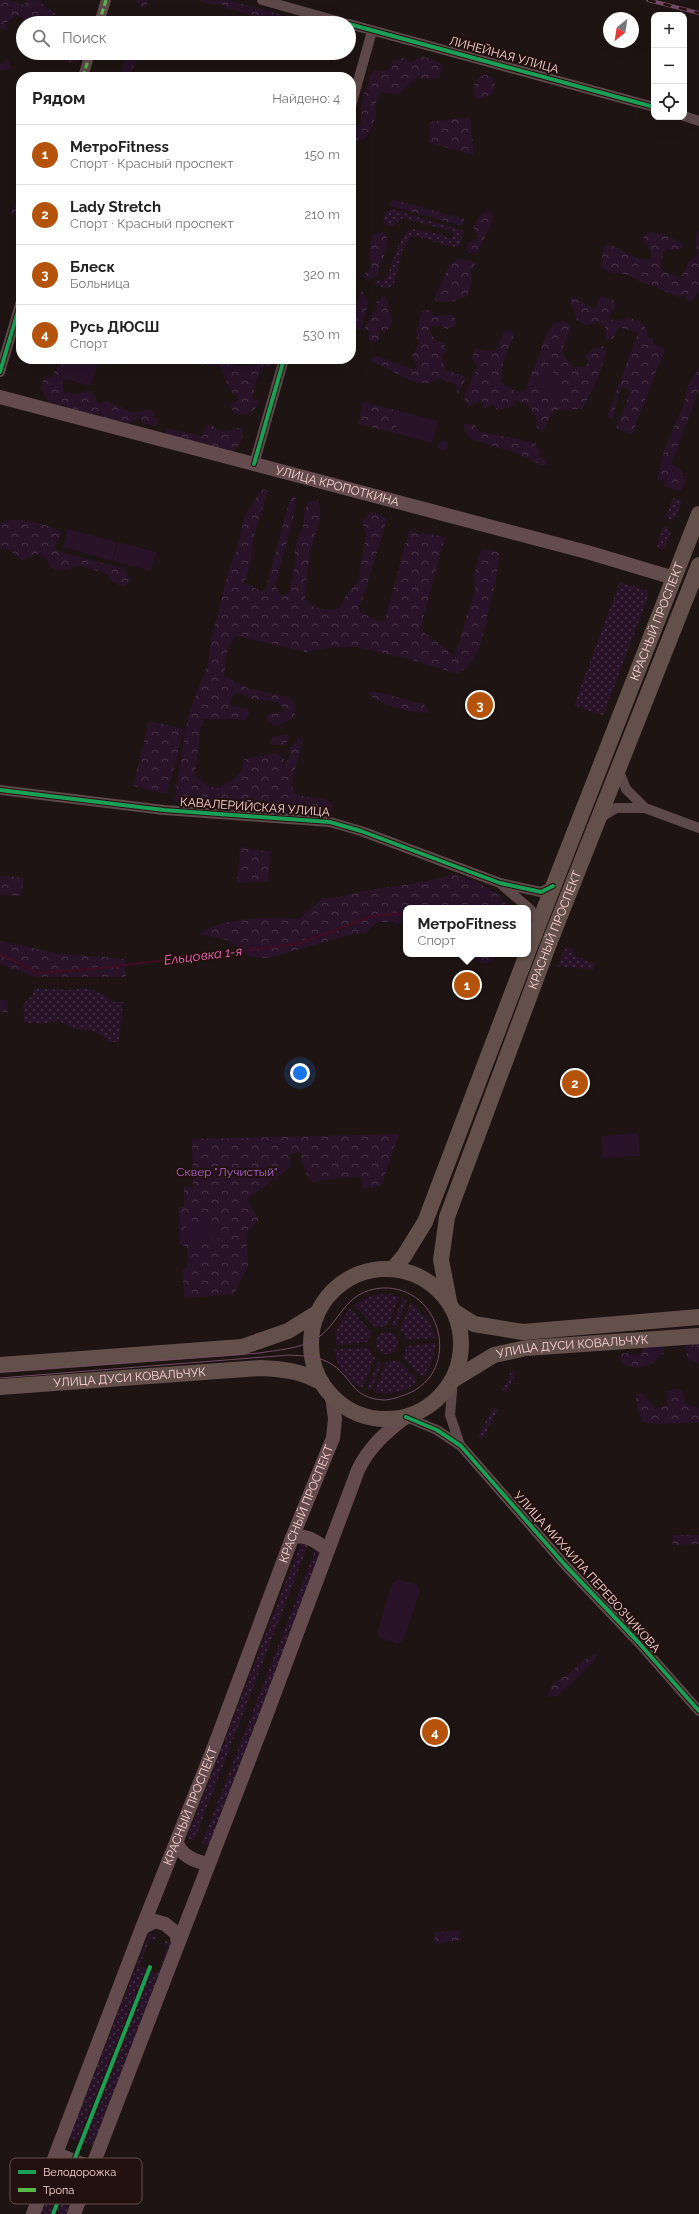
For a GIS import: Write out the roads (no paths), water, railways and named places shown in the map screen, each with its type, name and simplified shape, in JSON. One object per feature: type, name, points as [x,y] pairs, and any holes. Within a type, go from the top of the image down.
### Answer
[{"type":"main road","name":"УЛИЦА КРОПОТКИНА","points":[[0,397],[587,552],[674,578]]},
{"type":"main road","name":"КРАСНЫЙ ПРОСПЕКТ","points":[[531,945],[699,514]]},
{"type":"main road","name":"КРАСНЫЙ ПРОСПЕКТ","points":[[453,1380],[461,1358],[461,1335],[440,1260],[446,1217],[550,941],[648,697],[695,585],[699,565]]},
{"type":"main road","points":[[674,578],[695,585]]},
{"type":"main road","points":[[630,692],[648,697]]},
{"type":"main road","name":"КРАСНЫЙ ПРОСПЕКТ","points":[[393,1269],[404,1256],[425,1222],[526,957]]},
{"type":"main road","name":"УЛИЦА ДУСИ КОВАЛЬЧУК","points":[[0,1364],[242,1347],[288,1331],[317,1313],[327,1297],[340,1284],[357,1275],[374,1270],[393,1269],[410,1272],[425,1279],[438,1289],[452,1307],[474,1324],[523,1332],[699,1317]]},
{"type":"main road","points":[[317,1313],[311,1336],[313,1360],[322,1383],[332,1396],[348,1409],[366,1416],[386,1419],[406,1417]]},
{"type":"main road","name":"УЛИЦА ДУСИ КОВАЛЬЧУК","points":[[453,1380],[494,1355],[526,1348],[699,1336]]},
{"type":"main road","name":"УЛИЦА ДУСИ КОВАЛЬЧУК","points":[[0,1387],[260,1368],[294,1371],[307,1374],[322,1383]]},
{"type":"main road","points":[[96,2158],[363,1460],[384,1433],[406,1417],[425,1409],[441,1396],[453,1380]]},
{"type":"main road","name":"КРАСНЫЙ ПРОСПЕКТ","points":[[55,2158],[142,1928],[332,1438],[335,1418],[332,1396]]},
{"type":"main road","points":[[292,1538],[298,1536],[312,1539],[328,1550]]},
{"type":"main road","points":[[176,1842],[180,1852],[199,1862],[208,1864]]},
{"type":"main road","points":[[142,1928],[155,1921],[165,1924],[176,1933],[178,1943]]},
{"type":"main road","points":[[57,2154],[67,2158]]},
{"type":"main road","name":"КРАСНЫЙ ПРОСПЕКТ","points":[[33,2214],[37,2204]]},
{"type":"main road","points":[[74,2214],[78,2204]]},
{"type":"street","points":[[101,16],[106,0]]},
{"type":"street","points":[[262,0],[319,16]]},
{"type":"street","name":"ЛИНЕЙНАЯ УЛИЦА","points":[[356,26],[651,106]]},
{"type":"street","points":[[356,88],[372,31]]},
{"type":"street","points":[[84,72],[88,60]]},
{"type":"street","points":[[687,117],[699,121]]},
{"type":"street","points":[[0,372],[16,318]]},
{"type":"street","points":[[254,464],[283,364]]},
{"type":"street","points":[[619,771],[626,789],[645,808]]},
{"type":"street","name":"КАВАЛЕРИЙСКАЯ УЛИЦА","points":[[0,790],[164,810],[330,822],[361,831],[500,883]]},
{"type":"street","points":[[600,818],[616,808],[645,808],[699,828]]},
{"type":"street","points":[[500,883],[541,892],[553,886]]},
{"type":"street","points":[[500,883],[525,905]]},
{"type":"street","points":[[531,910],[539,922]]},
{"type":"street","points":[[453,1380],[450,1415],[461,1446]]},
{"type":"street","points":[[406,1417],[436,1430],[461,1446]]},
{"type":"street","name":"УЛИЦА МИХАИЛА ПЕРЕВОЗЧИКОВА","points":[[461,1446],[565,1565],[639,1643],[699,1711]]},
{"type":"waterway","name":"Ельцовка 1-я","points":[[0,954],[38,973],[92,969],[297,944],[373,916],[403,913]]},
{"type":"tram line","points":[[0,1372],[259,1353],[294,1347],[308,1343],[323,1334],[350,1302],[358,1295],[369,1290],[382,1288],[403,1291],[419,1300],[431,1314],[438,1332],[440,1350],[435,1368],[424,1383],[407,1394],[386,1400],[365,1396],[354,1387],[340,1370],[328,1362],[312,1357],[289,1355],[0,1378]]},
{"type":"railway","points":[[648,0],[699,13]]},
{"type":"place","name":"Блеск","points":[[480,705]]},
{"type":"place","name":"МетроFitness","points":[[467,985]]},
{"type":"place","name":"Lady Stretch","points":[[575,1083]]},
{"type":"place","name":"Русь ДЮСШ","points":[[435,1732]]},
{"type":"park label","name":"Сквер \"Лучистый\"","points":[[227,1172]]}]
